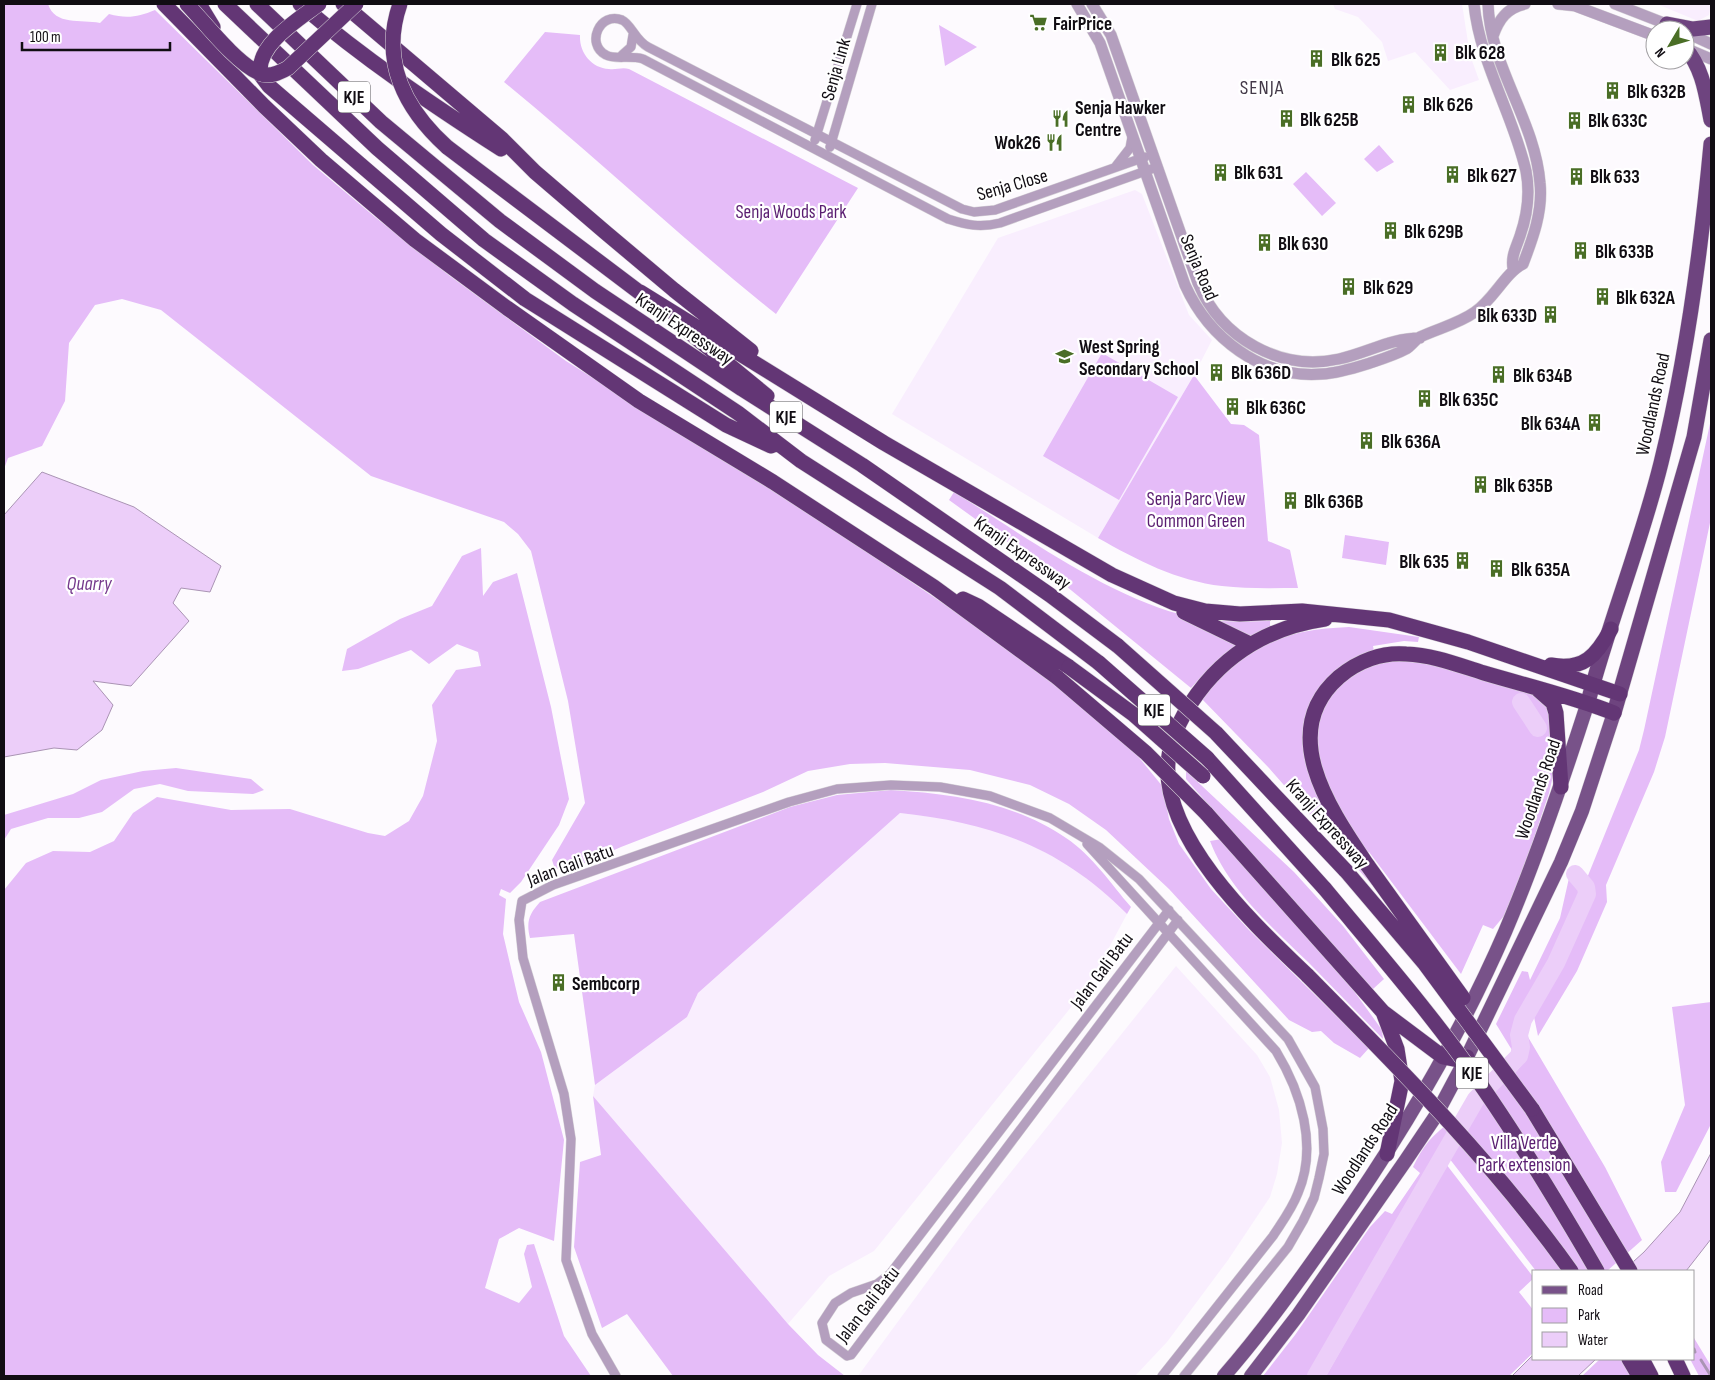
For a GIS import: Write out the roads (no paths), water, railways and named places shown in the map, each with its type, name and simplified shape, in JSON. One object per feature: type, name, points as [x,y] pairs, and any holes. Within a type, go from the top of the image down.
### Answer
[{"type":"highway","points":[[164,4],[264,106],[321,160],[415,240],[507,308],[639,401],[773,482],[934,587],[1058,678],[1140,748],[1206,813],[1383,1012],[1442,1057],[1458,1060],[1467,1057]]},
{"type":"highway","points":[[187,4],[242,62],[260,74],[269,86],[349,157],[441,234],[525,298],[610,354],[726,425],[801,461]]},
{"type":"highway","points":[[199,4],[264,106]]},
{"type":"highway","name":"KJE","points":[[224,4],[377,148],[484,240],[573,304],[738,413],[801,461],[1000,588],[1099,663],[1208,758],[1245,802],[1325,889],[1397,975],[1483,1088],[1549,1189],[1596,1270]]},
{"type":"highway","name":"Kranji Expressway","points":[[256,4],[381,122],[500,221],[595,291],[662,337],[815,435],[1050,594],[1118,646],[1216,733],[1346,871],[1425,964],[1532,1110],[1629,1270]]},
{"type":"highway","points":[[300,4],[383,71],[536,172]]},
{"type":"highway","points":[[260,74],[259,66],[270,46],[319,4]]},
{"type":"highway","points":[[343,4],[502,139],[536,172],[674,290],[808,395]]},
{"type":"highway","points":[[260,74],[277,74],[288,68],[356,4]]},
{"type":"highway","points":[[400,4],[394,38],[395,66],[401,89],[412,109],[427,129],[447,147],[640,292],[815,435]]},
{"type":"highway","points":[[1695,29],[1711,26]]},
{"type":"highway","points":[[1695,59],[1704,83],[1711,120]]},
{"type":"highway","name":"Woodlands Road","points":[[1588,702],[1660,464],[1672,413],[1696,278],[1711,144]]},
{"type":"highway","points":[[640,292],[893,448],[1112,575],[1250,644]]},
{"type":"highway","name":"Woodlands Road","points":[[1614,712],[1694,437],[1711,340]]},
{"type":"highway","points":[[934,587],[978,606],[1069,667],[1133,714],[1204,776],[1245,802]]},
{"type":"highway","points":[[1150,594],[1192,608],[1220,612],[1240,614],[1302,611],[1389,620],[1427,629],[1620,694]]},
{"type":"highway","points":[[1351,616],[1304,622],[1268,634],[1250,644],[1214,673],[1200,690],[1174,732],[1168,764],[1170,781],[1180,818],[1203,861],[1254,924],[1421,1090],[1466,1139],[1519,1202],[1569,1270]]},
{"type":"highway","points":[[1523,660],[1563,667],[1582,663],[1600,650],[1611,629]]},
{"type":"highway","points":[[1532,1110],[1477,1017],[1368,866],[1330,804],[1312,760],[1310,733],[1320,698],[1330,684],[1356,665],[1370,658],[1386,654],[1424,656],[1533,685],[1614,712]]},
{"type":"highway","points":[[1533,685],[1546,696],[1556,713],[1561,787]]},
{"type":"highway","points":[[1383,1012],[1397,1049],[1402,1081],[1387,1154]]},
{"type":"highway","points":[[1630,1360],[1639,1376]]},
{"type":"highway","points":[[1643,1360],[1651,1376]]},
{"type":"highway","points":[[1675,1360],[1683,1376]]},
{"type":"main road","name":"Woodlands Road","points":[[1224,1376],[1282,1304],[1387,1154],[1415,1107],[1504,934],[1561,787],[1588,702]]},
{"type":"main road","name":"Woodlands Road","points":[[1251,1376],[1298,1315],[1435,1117],[1467,1057],[1561,862],[1582,810],[1614,712]]},
{"type":"main road","points":[[1415,1107],[1420,1103],[1428,1102],[1434,1107],[1435,1117]]},
{"type":"street","name":"Senja Link","points":[[817,136],[857,4]]},
{"type":"street","name":"Senja Link","points":[[831,143],[872,4]]},
{"type":"street","name":"Senja Road","points":[[1077,4],[1100,43],[1190,296],[1205,320],[1217,333],[1246,356],[1278,369],[1321,374],[1343,371],[1374,361],[1406,349],[1420,338],[1457,323],[1474,313],[1493,297],[1514,268],[1522,264],[1536,226],[1540,204],[1538,167],[1492,37],[1488,4]]},
{"type":"street","name":"Senja Road","points":[[1092,4],[1111,35],[1201,291],[1214,312],[1237,336],[1248,344],[1289,360],[1324,362],[1361,353],[1402,338],[1420,338]]},
{"type":"street","name":"Senja Road","points":[[1474,4],[1481,46],[1526,172],[1528,190],[1524,222],[1512,259],[1514,268]]},
{"type":"street","points":[[1492,37],[1505,13],[1525,4]]},
{"type":"street","points":[[1558,4],[1574,5],[1645,32]]},
{"type":"street","points":[[1615,4],[1656,20]]},
{"type":"street","name":"Senja Close","points":[[1152,154],[995,210],[974,212],[948,204],[650,49],[633,35],[627,24],[616,19],[604,22],[596,32],[596,44],[604,54],[643,59],[948,219],[975,227],[1000,223],[1157,167]]},
{"type":"street","points":[[622,56],[631,47],[633,35]]},
{"type":"street","points":[[1695,37],[1711,44]]},
{"type":"street","points":[[1695,52],[1711,59]]},
{"type":"street","points":[[1114,168],[1132,144],[1130,128]]},
{"type":"street","points":[[1515,139],[1524,140],[1527,134]]},
{"type":"street","points":[[812,148],[817,136]]},
{"type":"street","points":[[827,155],[831,143]]},
{"type":"street","name":"Jalan Gali Batu","points":[[616,1376],[592,1334],[566,1260],[571,1139],[562,1084],[523,958],[519,920],[522,901],[553,885],[789,802],[837,789],[891,785],[940,787],[973,793],[1020,806],[1050,818],[1099,847],[1139,879],[1169,910],[1273,1020],[1304,1063],[1315,1086],[1323,1128],[1324,1154],[1314,1198],[1288,1247],[1184,1376]]},
{"type":"street","name":"Jalan Gali Batu","points":[[1073,832],[1096,852],[1157,924],[1276,1051],[1288,1071],[1300,1105],[1306,1130],[1306,1154],[1299,1192],[1288,1214],[1182,1354],[1162,1376]]},
{"type":"street","name":"Jalan Gali Batu","points":[[1169,910],[890,1274],[877,1284],[843,1297],[835,1303],[822,1323],[826,1340],[847,1356],[851,1355],[1178,920]]},
{"type":"water","name":"Quarry","points":[[42,472],[134,507],[221,566],[210,592],[181,588],[173,603],[189,621],[131,686],[93,681],[113,705],[102,730],[77,750],[54,748],[4,757],[4,515]]},
{"type":"water","points":[[1711,1153],[1711,1239],[1687,1270],[1624,1270],[1644,1252],[1680,1212]]},
{"type":"water","points":[[1532,1356],[1532,1360],[1595,1360],[1578,1376],[1512,1376]]},
{"type":"waterway","points":[[1521,702],[1538,728]]},
{"type":"waterway","points":[[1316,1376],[1476,1099],[1519,1056],[1521,1047],[1519,1035],[1523,1020],[1556,963],[1587,894],[1586,887],[1575,874]]},
{"type":"waterway","points":[[1701,1360],[1711,1376]]},
{"type":"place","name":"FairPrice","points":[[1039,23]]},
{"type":"place","name":"Blk 628","points":[[1441,52]]},
{"type":"place","name":"Blk 625","points":[[1317,59]]},
{"type":"place","name":"Blk 632B","points":[[1613,91]]},
{"type":"place","name":"Blk 626","points":[[1409,104]]},
{"type":"place","name":"Senja Hawker Centre","points":[[1061,118]]},
{"type":"place","name":"Blk 625B","points":[[1286,119]]},
{"type":"place","name":"Blk 633C","points":[[1574,120]]},
{"type":"place","name":"Wok26","points":[[1055,142]]},
{"type":"place","name":"Blk 631","points":[[1220,172]]},
{"type":"place","name":"Blk 627","points":[[1453,175]]},
{"type":"place","name":"Blk 633","points":[[1576,176]]},
{"type":"place","name":"Blk 629B","points":[[1390,231]]},
{"type":"place","name":"Blk 630","points":[[1264,243]]},
{"type":"place","name":"Blk 633B","points":[[1581,251]]},
{"type":"place","name":"Blk 629","points":[[1349,287]]},
{"type":"place","name":"Blk 632A","points":[[1602,297]]},
{"type":"place","name":"Blk 633D","points":[[1551,315]]},
{"type":"place","name":"West Spring Secondary School","points":[[1065,357]]},
{"type":"place","name":"Blk 636D","points":[[1217,372]]},
{"type":"place","name":"Blk 634B","points":[[1499,375]]},
{"type":"place","name":"Blk 635C","points":[[1425,399]]},
{"type":"place","name":"Blk 636C","points":[[1232,407]]},
{"type":"place","name":"Blk 634A","points":[[1594,423]]},
{"type":"place","name":"Blk 636A","points":[[1367,441]]},
{"type":"place","name":"Blk 635B","points":[[1480,485]]},
{"type":"place","name":"Blk 636B","points":[[1290,501]]},
{"type":"place","name":"Blk 635","points":[[1463,561]]},
{"type":"place","name":"Blk 635A","points":[[1497,569]]},
{"type":"place","name":"Sembcorp","points":[[558,983]]},
{"type":"district","name":"SENJA","points":[[1262,87]]},
{"type":"park label","name":"Senja Woods Park","points":[[791,211]]},
{"type":"park label","name":"Senja Parc View Common Green","points":[[1196,509]]},
{"type":"park label","name":"Villa Verde Park extension","points":[[1524,1153]]}]
